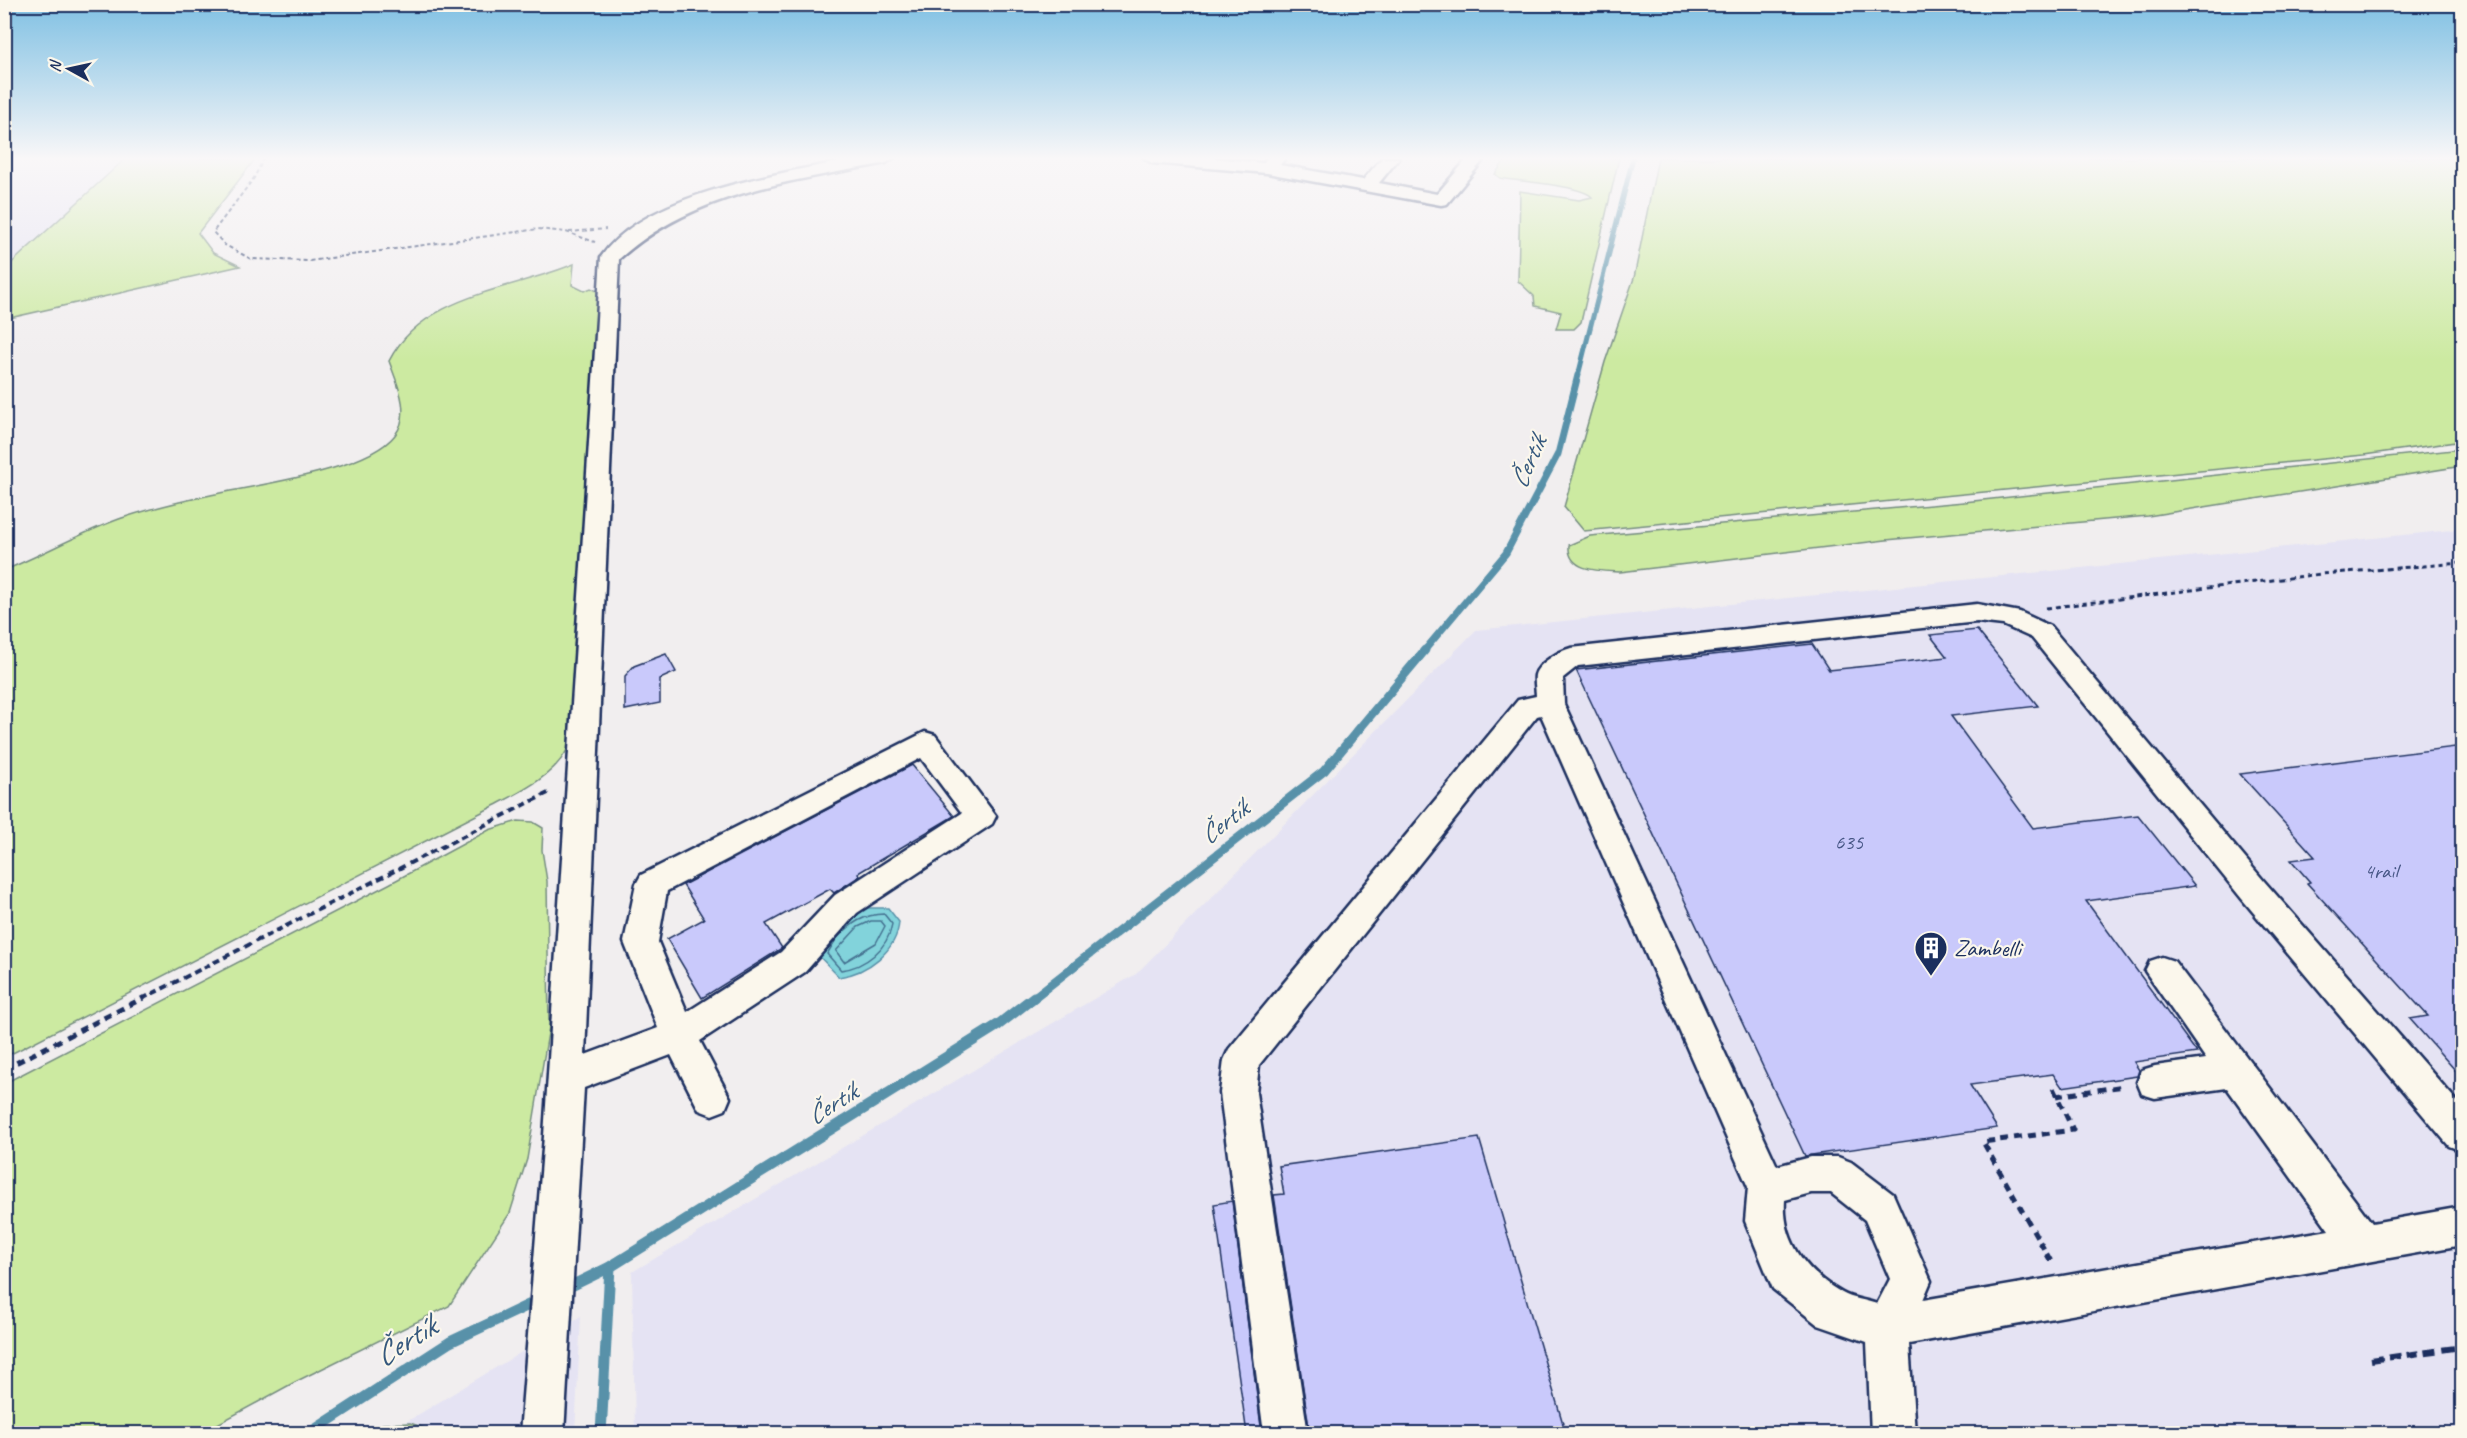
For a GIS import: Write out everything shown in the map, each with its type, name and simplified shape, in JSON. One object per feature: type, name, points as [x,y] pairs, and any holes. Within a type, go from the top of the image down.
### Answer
[{"type":"street","points":[[542,1434],[566,1078],[610,257],[647,225]]},
{"type":"street","points":[[2463,1134],[2253,890],[2042,632],[2020,620],[2002,614],[1977,613],[1571,657],[1549,675],[1550,704],[1767,1187],[1764,1221],[1786,1275],[1832,1311],[1887,1327],[2463,1226]]},
{"type":"street","points":[[1286,1434],[1238,1093],[1242,1060],[1528,706],[1550,704]]},
{"type":"street","points":[[566,1078],[679,1036],[793,962],[846,904],[981,816],[925,743],[652,884],[641,942],[679,1036],[712,1098]]},
{"type":"street","points":[[2162,971],[2362,1242]]},
{"type":"street","points":[[2155,1082],[2234,1071]]},
{"type":"street","points":[[1767,1187],[1811,1175],[1838,1175],[1879,1207],[1911,1281],[1887,1327],[1893,1434]]},
{"type":"path","points":[[218,225],[213,232],[225,246],[251,259],[309,261],[538,229],[567,232],[592,240],[610,257]]},
{"type":"path","points":[[2020,620],[2039,608],[2320,574],[2463,563]]},
{"type":"path","points":[[4,1068],[538,796],[581,781]]},
{"type":"path","points":[[2056,1096],[2155,1082]]},
{"type":"path","points":[[2053,1088],[2073,1130],[1983,1142],[2068,1295]]},
{"type":"shaded area","points":[[5,225],[53,225],[5,269]]},
{"type":"shaded area","points":[[2462,529],[2462,1433],[635,1433],[632,1272],[1136,974],[1476,630]]},
{"type":"shaded area","points":[[581,1316],[575,1433],[388,1433]]},
{"type":"green space","points":[[53,225],[204,225],[198,233],[213,253],[240,266],[5,319],[5,269]]},
{"type":"green space","points":[[1519,225],[1603,225],[1581,322],[1574,329],[1556,329],[1561,312],[1535,306],[1534,296],[1518,281]]},
{"type":"green space","points":[[1645,225],[2462,225],[2462,441],[2364,455],[1584,531],[1564,507],[1605,362],[1634,278]]},
{"type":"green space","points":[[574,264],[572,285],[584,291],[591,288],[597,291],[596,350],[568,748],[562,758],[545,776],[512,796],[5,1057],[5,570],[122,518],[185,501],[307,475],[360,459],[380,448],[395,435],[400,426],[403,408],[399,388],[389,361],[404,339],[424,321],[446,308],[497,288]]},
{"type":"green space","points":[[2462,449],[2462,466],[2148,516],[1886,540],[1620,572],[1586,568],[1573,560],[1570,554],[1569,545],[1590,536],[1964,502]]},
{"type":"green space","points":[[518,821],[533,822],[543,828],[542,850],[547,881],[549,1027],[527,1159],[510,1213],[449,1306],[295,1382],[201,1433],[5,1433],[5,1083],[489,830]]},
{"type":"green space","points":[[410,1423],[439,1433],[363,1433],[383,1424]]},
{"type":"water","points":[[868,908],[888,908],[899,922],[897,933],[887,951],[879,959],[860,971],[839,977],[817,954],[851,916]]},
{"type":"building","name":"Zambelli","points":[[1977,630],[2038,706],[1951,716],[2033,828],[2138,815],[2195,886],[2086,901],[2197,1053],[2134,1062],[2139,1070],[2137,1076],[2062,1087],[2053,1074],[1970,1085],[1997,1128],[1805,1156],[1576,670],[1812,644],[1829,670],[1947,657],[1930,635]]},
{"type":"building","points":[[666,654],[676,672],[660,679],[660,703],[625,710],[625,676],[634,666]]},
{"type":"building","points":[[2463,746],[2463,1079],[2410,1019],[2428,1016],[2307,883],[2310,882],[2291,860],[2315,857],[2240,774]]},
{"type":"building","points":[[912,765],[954,816],[858,873],[860,876],[834,893],[830,889],[766,924],[782,948],[702,998],[667,939],[704,919],[683,885]]},
{"type":"building","points":[[1479,1138],[1566,1434],[1310,1434],[1274,1195],[1284,1194],[1279,1166]]},
{"type":"building","points":[[1232,1201],[1262,1434],[1247,1434],[1214,1204]]},
{"type":"waterway","name":"Čertík","points":[[1578,376],[1616,225]]},
{"type":"waterway","name":"Čertík","points":[[1424,651],[1506,553],[1558,454],[1578,375]]},
{"type":"waterway","name":"Čertík","points":[[1032,999],[1324,771],[1425,650]]},
{"type":"waterway","name":"Čertík","points":[[610,1267],[998,1025],[1034,997]]},
{"type":"waterway","name":"Čertík","points":[[565,1289],[610,1267]]},
{"type":"waterway","points":[[601,1434],[610,1267]]},
{"type":"waterway","name":"Čertík","points":[[308,1434],[450,1342],[535,1302]]},
{"type":"railway","points":[[2371,1360],[2462,1347]]},
{"type":"place","name":"Zambelli","points":[[1931,977]]}]
